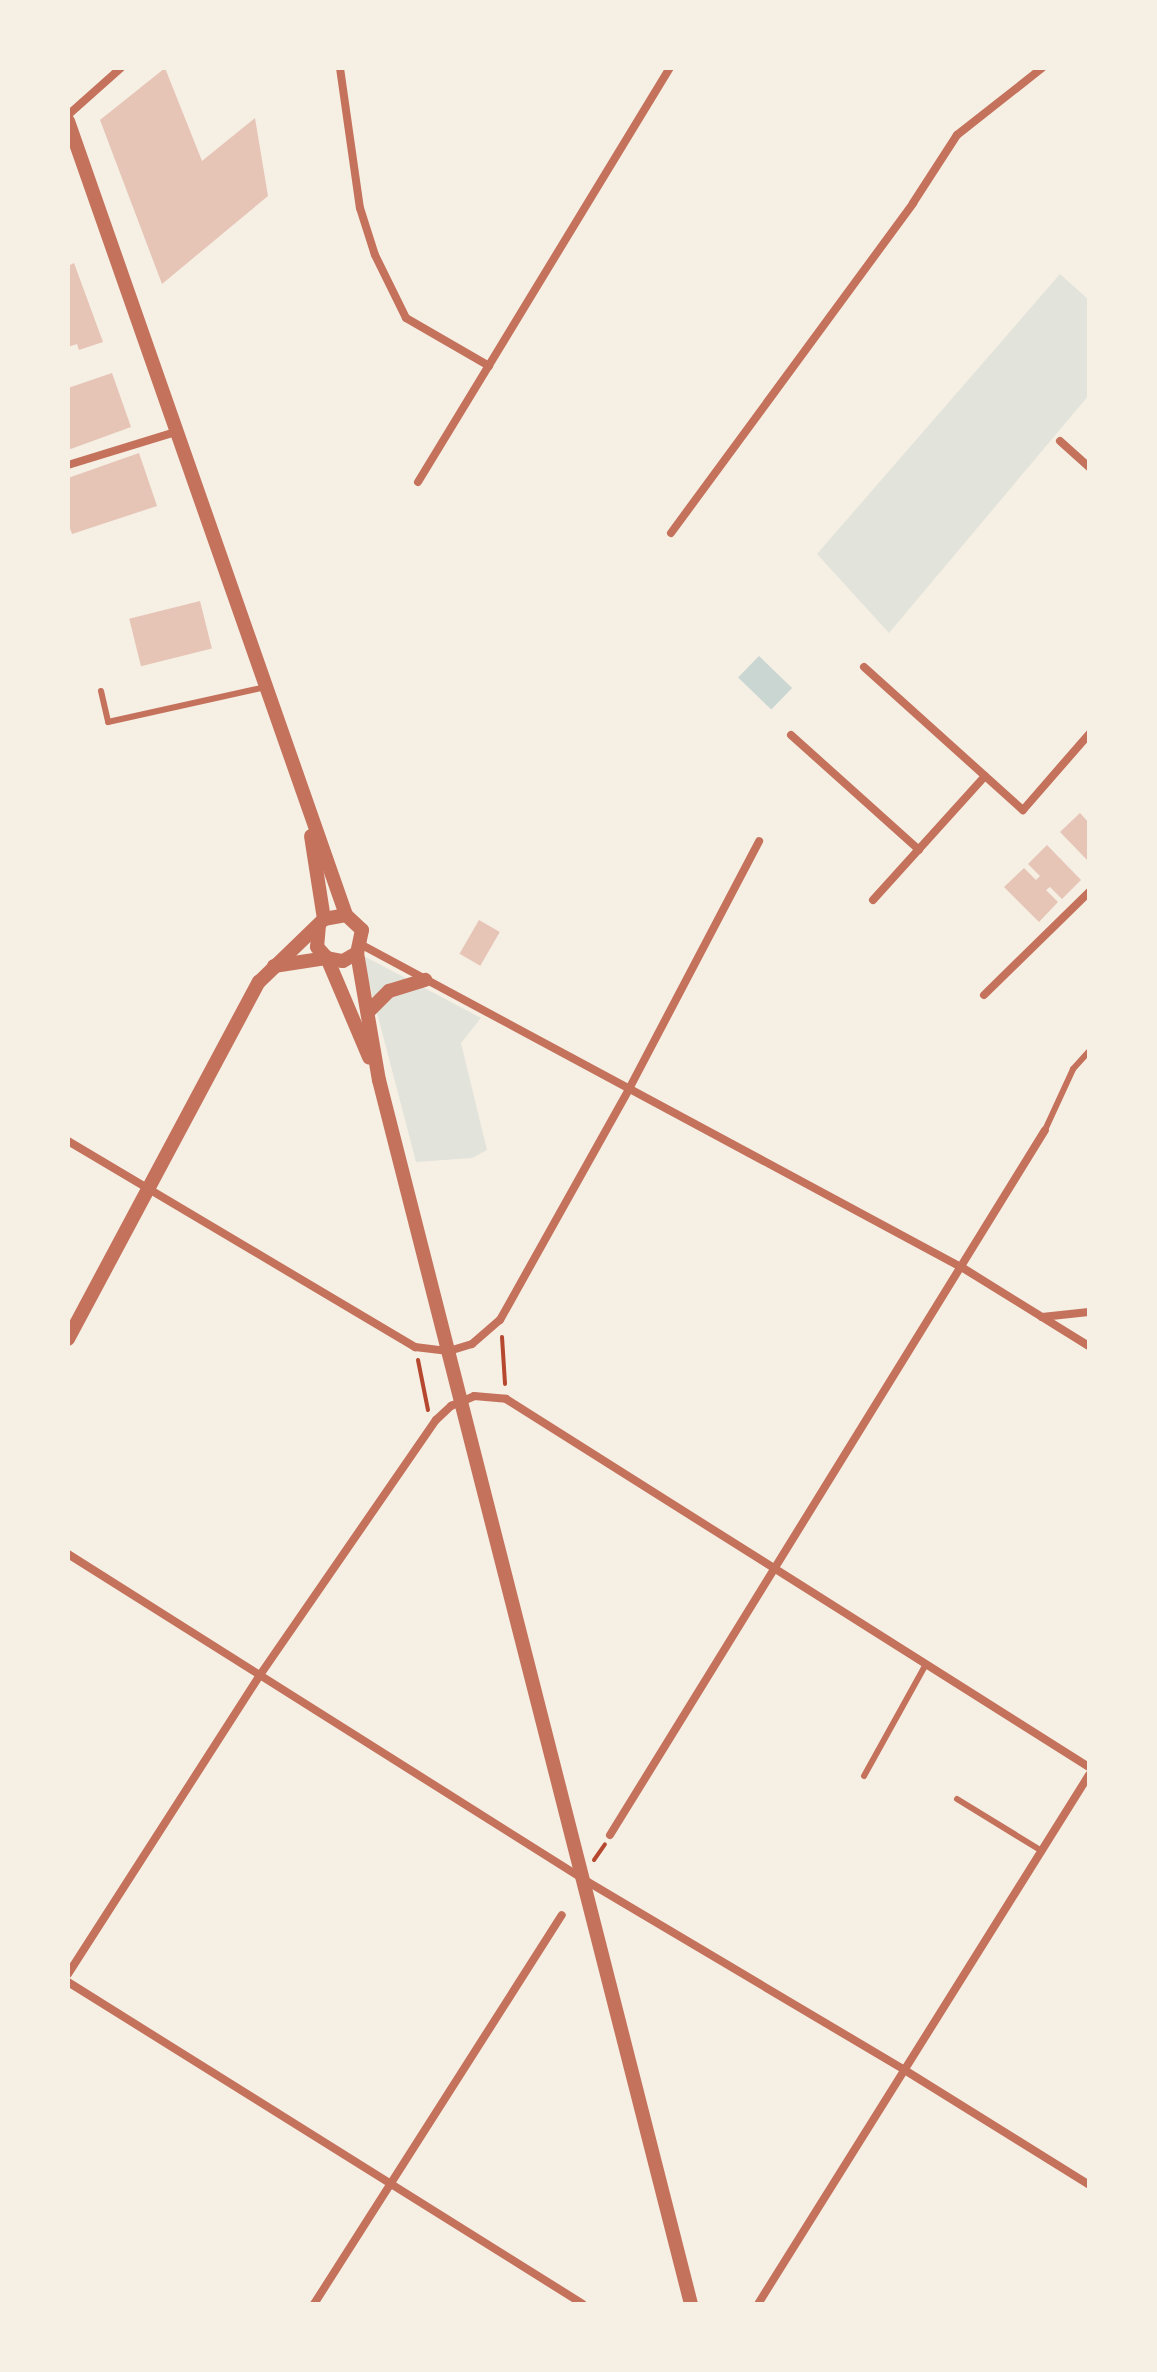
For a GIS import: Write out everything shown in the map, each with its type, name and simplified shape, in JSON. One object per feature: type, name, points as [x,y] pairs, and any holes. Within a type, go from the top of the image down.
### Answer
[{"type":"street","points":[[121,68],[68,118],[304,800],[346,915],[358,923],[379,1080],[691,2304]]},
{"type":"street","points":[[340,68],[360,208],[375,255],[387,280],[406,318],[489,366]]},
{"type":"street","points":[[418,482],[670,68]]},
{"type":"street","points":[[671,533],[913,203],[957,135],[1042,68]]},
{"type":"street","points":[[68,465],[175,432]]},
{"type":"street","points":[[1060,441],[1089,467]]},
{"type":"street","points":[[864,667],[1023,810],[1089,734]]},
{"type":"street","points":[[791,735],[919,850]]},
{"type":"street","points":[[873,900],[985,776]]},
{"type":"street","points":[[304,800],[322,922],[315,939],[327,958],[379,1080]]},
{"type":"street","points":[[68,1141],[415,1347],[449,1351],[483,1338],[500,1320],[629,1089],[759,841]]},
{"type":"street","points":[[984,995],[1089,892]]},
{"type":"street","points":[[70,1332],[259,982],[322,922],[346,915]]},
{"type":"street","points":[[274,966],[327,958],[343,961],[360,949]]},
{"type":"street","points":[[360,949],[425,980],[963,1268],[1089,1346]]},
{"type":"street","points":[[368,1012],[389,991],[425,980]]},
{"type":"street","points":[[610,1835],[963,1268],[1045,1130]]},
{"type":"street","points":[[1042,1317],[1089,1312]]},
{"type":"street","points":[[68,1974],[260,1675],[431,1428],[443,1412],[461,1400],[487,1395],[506,1399],[1089,1767]]},
{"type":"street","points":[[68,1554],[583,1879],[903,2069],[1089,2185]]},
{"type":"street","points":[[758,2304],[1089,1775]]},
{"type":"street","points":[[314,2304],[562,1915]]},
{"type":"street","points":[[68,1982],[583,2304]]},
{"type":"lane","points":[[101,691],[108,722],[266,687]]},
{"type":"lane","points":[[1045,1130],[1073,1069],[1089,1051]]},
{"type":"lane","points":[[864,1776],[926,1664]]},
{"type":"lane","points":[[957,1799],[1042,1851]]},
{"type":"path","points":[[500,1320],[506,1399]]},
{"type":"path","points":[[415,1347],[431,1428]]},
{"type":"shaded area","points":[[1060,274],[1089,300],[1089,395],[889,633],[817,554]]},
{"type":"shaded area","points":[[759,656],[792,688],[771,710],[738,678]]},
{"type":"shaded area","points":[[362,955],[481,1018],[461,1043],[487,1150],[472,1158],[416,1162]]},
{"type":"building","points":[[165,68],[202,161],[255,118],[268,196],[162,284],[100,120]]},
{"type":"building","points":[[74,263],[103,342],[79,350],[77,344],[68,347],[68,266]]},
{"type":"building","points":[[112,373],[131,427],[68,450],[68,388]]},
{"type":"building","points":[[139,453],[157,506],[72,534],[68,523],[68,478]]},
{"type":"building","points":[[200,601],[212,649],[141,666],[129,619]]},
{"type":"building","points":[[1080,813],[1089,823],[1089,862],[1060,832]]},
{"type":"building","points":[[1047,845],[1081,880],[1062,899],[1050,887],[1046,890],[1058,902],[1039,922],[1004,887],[1024,868],[1036,880],[1040,876],[1028,864]]},
{"type":"building","points":[[479,920],[500,932],[480,966],[459,954]]}]
